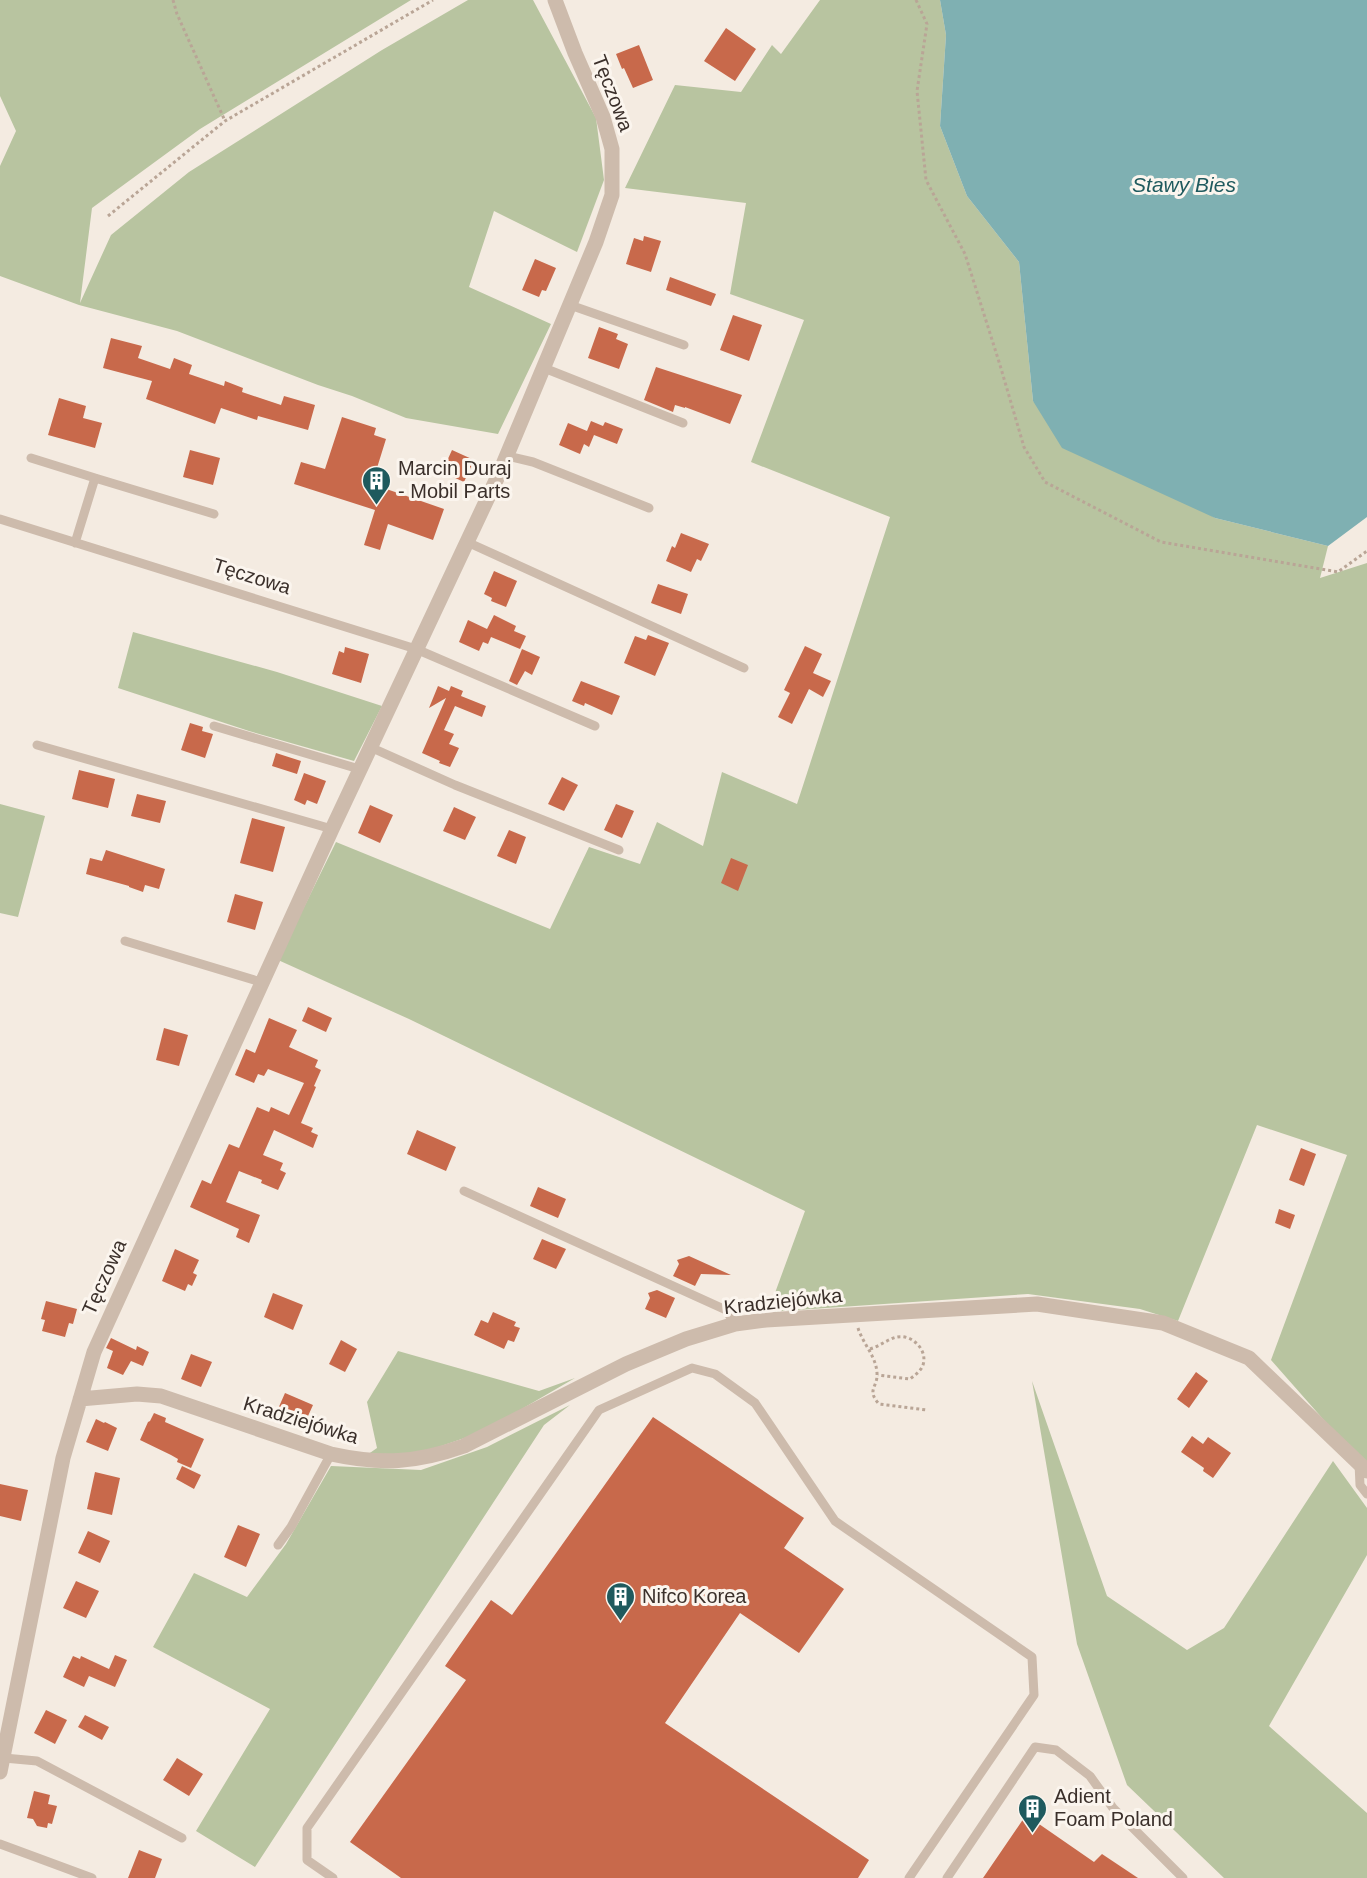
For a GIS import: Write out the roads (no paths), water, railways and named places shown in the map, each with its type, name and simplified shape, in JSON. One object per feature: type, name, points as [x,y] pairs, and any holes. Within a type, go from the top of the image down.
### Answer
[{"type":"street","name":"Tęczowa","points":[[2,1765],[63,1458],[94,1352],[359,769],[507,456],[596,242],[612,195],[612,149],[603,117],[555,0]]},
{"type":"street","name":"Kradziejówka","points":[[80,1399],[137,1394],[161,1396],[331,1454],[379,1462],[409,1461],[437,1456],[491,1434],[626,1364],[686,1339],[735,1324],[766,1320],[1037,1304],[1163,1323],[1249,1358],[1363,1467]]},
{"type":"lane","points":[[570,305],[684,345]]},
{"type":"lane","points":[[544,368],[683,423]]},
{"type":"lane","points":[[507,456],[533,462],[648,507]]},
{"type":"lane","points":[[31,458],[214,514]]},
{"type":"lane","points":[[75,543],[95,478]]},
{"type":"lane","name":"Tęczowa","points":[[0,519],[416,649],[595,726]]},
{"type":"lane","points":[[467,542],[744,668]]},
{"type":"lane","points":[[214,726],[359,769]]},
{"type":"lane","points":[[38,745],[332,829]]},
{"type":"lane","points":[[370,747],[455,785],[619,850]]},
{"type":"lane","points":[[125,941],[261,982]]},
{"type":"lane","points":[[464,1191],[726,1310],[735,1324]]},
{"type":"lane","points":[[333,1878],[307,1860],[307,1828],[599,1410],[692,1368],[715,1374],[755,1403],[835,1521],[1032,1657],[1034,1695],[909,1878]]},
{"type":"lane","points":[[278,1545],[291,1527],[331,1454]]},
{"type":"lane","points":[[1363,1467],[1360,1485],[1367,1494]]},
{"type":"lane","points":[[947,1878],[1035,1747],[1056,1750],[1090,1776],[1113,1808],[1183,1878]]},
{"type":"lane","points":[[2,1765],[37,1761],[182,1838]]},
{"type":"lane","points":[[0,1844],[92,1878]]},
{"type":"water","name":"Stawy Bies","points":[[940,0],[1367,0],[1367,517],[1328,546],[1215,518],[1062,448],[1033,401],[1019,262],[967,196],[940,126],[946,35]]},
{"type":"place","name":"Marcin Duraj - Mobil Parts","points":[[377,506]]},
{"type":"place","name":"Nifco Korea","points":[[621,1622]]},
{"type":"place","name":"Adient Foam Poland","points":[[1033,1834]]}]
